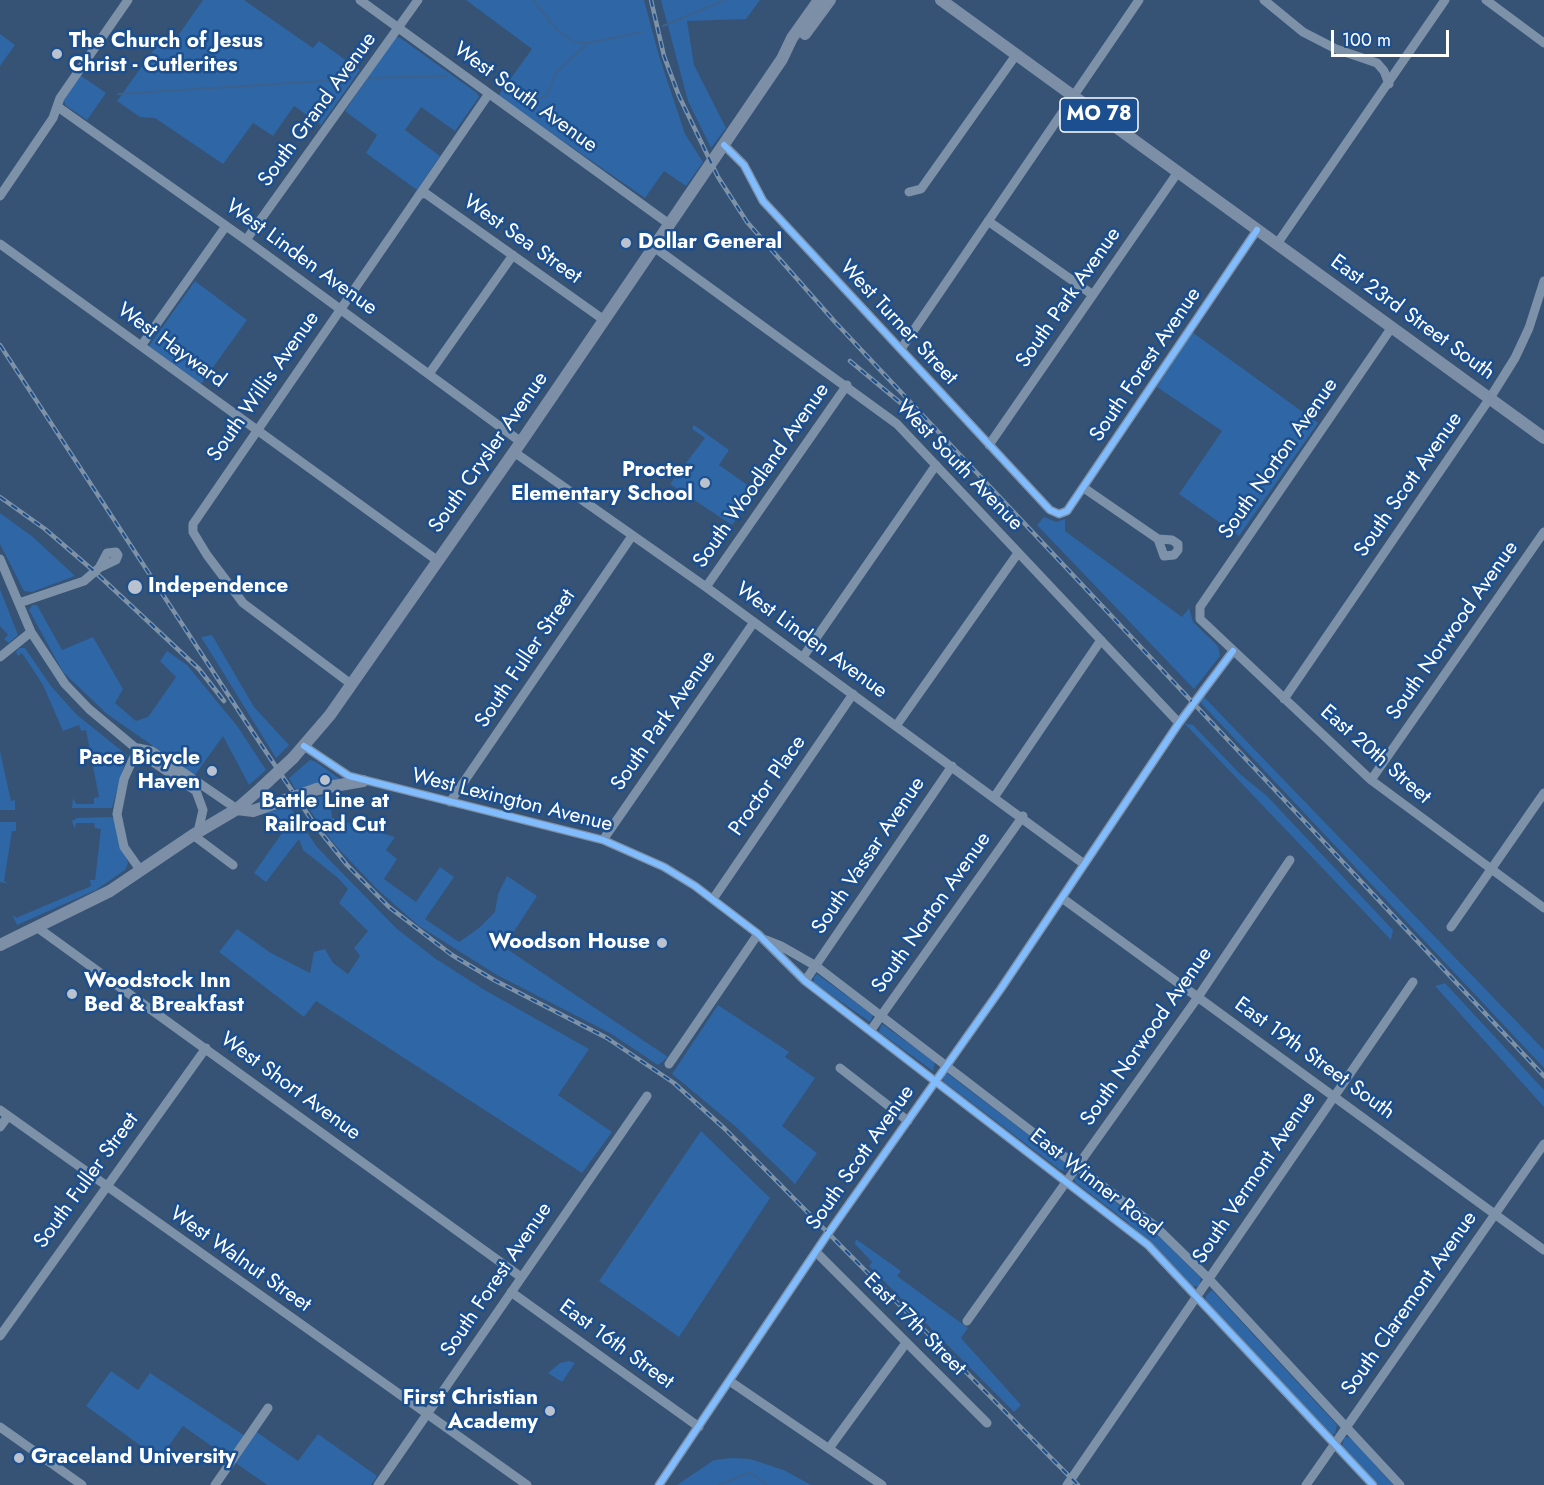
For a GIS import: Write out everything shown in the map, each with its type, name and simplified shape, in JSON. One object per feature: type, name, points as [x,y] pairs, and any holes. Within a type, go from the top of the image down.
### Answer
[{"type":"main road","name":"South Crysler Avenue","points":[[782,59],[792,38],[819,0]]},
{"type":"main road","name":"South Crysler Avenue","points":[[195,834],[237,809],[304,746],[438,561],[782,59],[830,0]]},
{"type":"main road","name":"MO 78","points":[[941,0],[1257,230]]},
{"type":"main road","name":"East 23rd Street South","points":[[1257,230],[1544,438]]},
{"type":"main road","points":[[237,809],[253,811],[317,789],[363,781]]},
{"type":"main road","points":[[0,945],[110,891],[195,834]]},
{"type":"street","points":[[0,196],[58,107],[60,98],[128,0]]},
{"type":"street","name":"West South Avenue","points":[[360,0],[669,224]]},
{"type":"street","name":"South Grand Avenue","points":[[246,240],[418,0]]},
{"type":"street","points":[[901,349],[1139,0]]},
{"type":"street","points":[[1264,0],[1302,32],[1336,49],[1377,63],[1384,71],[1389,84]]},
{"type":"street","points":[[1277,244],[1445,0]]},
{"type":"street","points":[[1486,0],[1544,43]]},
{"type":"street","points":[[909,192],[921,189],[1016,55]]},
{"type":"street","name":"South Willis Avenue","points":[[351,684],[243,603],[207,555],[193,532],[193,524],[488,95]]},
{"type":"street","name":"West Linden Avenue","points":[[58,107],[246,240],[429,374],[517,447],[632,536],[1023,816],[1084,864]]},
{"type":"street","name":"West Turner Street","points":[[724,145],[744,165],[763,201],[1050,510],[1059,514]]},
{"type":"street","name":"South Park Avenue","points":[[989,445],[1178,172]]},
{"type":"street","name":"West Sea Street","points":[[419,195],[425,193],[604,320]]},
{"type":"street","points":[[988,221],[1093,295]]},
{"type":"street","points":[[141,346],[226,226]]},
{"type":"street","name":"South Forest Avenue","points":[[1059,514],[1067,511],[1084,488],[1257,230]]},
{"type":"street","name":"West Hayward","points":[[0,244],[438,561]]},
{"type":"street","name":"West South Avenue","points":[[654,247],[897,424],[1179,723]]},
{"type":"street","points":[[429,374],[513,255]]},
{"type":"street","name":"South Scott Avenue","points":[[1284,699],[1515,358],[1529,328],[1544,281]]},
{"type":"street","name":"South Norton Avenue","points":[[1199,613],[1200,607],[1392,327]]},
{"type":"street","name":"South Woodland Avenue","points":[[706,587],[847,386]]},
{"type":"street","points":[[803,657],[936,465]]},
{"type":"street","points":[[1084,488],[1158,539]]},
{"type":"street","name":"South Norwood Avenue","points":[[1371,780],[1544,532]]},
{"type":"street","name":"South Fuller Street","points":[[450,802],[632,536]]},
{"type":"street","points":[[896,726],[1018,553]]},
{"type":"street","points":[[0,559],[31,632],[48,661],[78,698],[150,760],[196,791],[202,792],[221,805],[237,809]]},
{"type":"street","points":[[19,603],[84,580],[99,568]]},
{"type":"street","name":"East 20th Street","points":[[1199,613],[1200,620],[1371,780],[1544,908]]},
{"type":"street","name":"South Park Avenue","points":[[603,840],[754,622]]},
{"type":"street","points":[[0,657],[31,632]]},
{"type":"street","points":[[994,796],[1101,640]]},
{"type":"street","name":"South Scott Avenue","points":[[659,1485],[731,1382],[816,1252],[1062,898],[1179,723],[1233,651]]},
{"type":"street","name":"Proctor Place","points":[[713,899],[853,694]]},
{"type":"street","name":"West Lexington Avenue","points":[[304,746],[338,770],[363,781],[603,840],[664,867],[713,899],[762,937]]},
{"type":"street","points":[[138,748],[152,751],[237,809]]},
{"type":"street","points":[[138,748],[124,779],[117,814],[124,847],[141,871]]},
{"type":"street","name":"South Vassar Avenue","points":[[805,981],[952,766]]},
{"type":"street","points":[[196,791],[203,810],[195,834],[233,866]]},
{"type":"street","points":[[1451,927],[1544,793]]},
{"type":"street","name":"South Norton Avenue","points":[[871,1030],[1023,816]]},
{"type":"street","name":"South Norwood Avenue","points":[[967,1321],[1198,997],[1290,860]]},
{"type":"street","name":"East 19th Street South","points":[[1062,898],[1544,1250]]},
{"type":"street","name":"West Short Avenue","points":[[38,928],[521,1276]]},
{"type":"street","points":[[669,1064],[762,937]]},
{"type":"street","name":"East Winner Road","points":[[762,937],[816,966],[1155,1226],[1208,1278],[1400,1485]]},
{"type":"street","name":"East Winner Road","points":[[762,937],[805,981],[1141,1238],[1373,1485]]},
{"type":"street","name":"South Vermont Avenue","points":[[1067,1485],[1413,982]]},
{"type":"street","name":"South Fuller Street","points":[[0,1336],[105,1186],[206,1048]]},
{"type":"street","points":[[840,1068],[908,1121]]},
{"type":"street","name":"South Forest Avenue","points":[[378,1485],[647,1096]]},
{"type":"street","points":[[0,1127],[4,1113]]},
{"type":"street","name":"West Walnut Street","points":[[4,1113],[527,1485]]},
{"type":"street","name":"South Claremont Avenue","points":[[1306,1485],[1544,1144]]},
{"type":"street","name":"East 17th Street","points":[[816,1252],[987,1423]]},
{"type":"street","name":"East 16th Street","points":[[511,1292],[699,1427]]},
{"type":"street","points":[[830,1447],[906,1343]]},
{"type":"street","points":[[731,1382],[830,1447],[882,1485]]},
{"type":"street","points":[[215,1485],[268,1408]]},
{"type":"street","points":[[0,1427],[81,1485]]},
{"type":"shaded area","points":[[203,0],[244,0],[313,48],[319,41],[360,70],[321,125],[294,106],[273,136],[253,123],[223,164],[155,118],[140,117],[117,101],[160,41],[170,47]]},
{"type":"shaded area","points":[[466,0],[644,0],[659,56],[685,134],[703,162],[686,186],[664,171],[645,198],[498,96],[532,49]]},
{"type":"shaded area","points":[[661,0],[760,0],[746,19],[687,21],[694,65],[726,128],[711,148],[688,101]]},
{"type":"shaded area","points":[[0,34],[15,45],[0,66]]},
{"type":"shaded area","points":[[399,37],[477,93],[479,97],[455,131],[421,107],[405,130],[440,156],[417,190],[366,153],[377,135],[345,111],[394,38]]},
{"type":"shaded area","points":[[80,75],[106,93],[87,120],[65,105],[64,100]]},
{"type":"shaded area","points":[[195,281],[247,320],[201,384],[149,346]]},
{"type":"shaded area","points":[[1192,332],[1318,423],[1239,536],[1179,494],[1222,431],[1157,387]]},
{"type":"shaded area","points":[[694,425],[729,450],[719,465],[756,491],[732,525],[670,484],[705,438],[692,429]]},
{"type":"shaded area","points":[[0,513],[33,537],[75,576],[32,592],[24,591],[0,544]]},
{"type":"shaded area","points":[[1044,517],[1056,522],[1065,519],[1065,531],[1182,617],[1189,608],[1193,622],[1218,646],[1220,656],[1194,689],[1037,525]]},
{"type":"shaded area","points":[[0,589],[18,635],[9,643],[4,639],[8,635],[0,626]]},
{"type":"shaded area","points":[[32,605],[37,605],[62,650],[93,637],[123,689],[115,703],[136,721],[148,717],[176,677],[160,661],[167,651],[187,665],[238,727],[266,770],[249,785],[223,736],[195,775],[107,714],[63,672],[29,610]]},
{"type":"shaded area","points":[[212,635],[254,707],[289,745],[276,758],[201,637]]},
{"type":"shaded area","points":[[19,648],[25,648],[51,686],[77,715],[127,755],[112,808],[72,808],[73,798],[76,804],[94,804],[94,798],[99,797],[86,730],[81,731],[79,725],[63,731],[43,685],[22,653],[18,656],[16,652]]},
{"type":"shaded area","points":[[1204,697],[1544,1050],[1544,1068],[1200,702]]},
{"type":"shaded area","points":[[1184,723],[1193,725],[1240,774],[1267,796],[1393,930],[1391,940]]},
{"type":"shaded area","points":[[0,751],[11,801],[15,800],[15,810],[0,810]]},
{"type":"shaded area","points":[[310,760],[340,779],[295,789],[289,778]]},
{"type":"shaded area","points":[[330,794],[332,818],[395,837],[386,850],[397,859],[384,879],[416,902],[440,867],[454,877],[425,919],[459,942],[479,928],[495,912],[498,894],[507,876],[537,896],[504,947],[668,1057],[658,1065],[610,1033],[497,975],[419,926],[378,890],[335,845],[303,801]]},
{"type":"shaded area","points":[[290,807],[317,847],[397,929],[436,959],[483,989],[589,1049],[558,1095],[612,1132],[582,1173],[316,1001],[304,1017],[219,952],[237,929],[271,953],[310,973],[314,952],[325,949],[333,963],[348,974],[360,956],[354,948],[368,931],[339,903],[348,889],[303,850],[299,839],[266,882],[254,873],[282,833],[263,813]]},
{"type":"shaded area","points":[[110,817],[115,819],[128,863],[125,870],[96,890],[17,925],[12,914],[16,918],[91,886],[90,880],[95,880],[101,829],[95,828],[94,823],[76,823],[75,829],[72,821],[77,818]]},
{"type":"shaded area","points":[[0,822],[16,822],[16,831],[12,831],[4,881],[9,884],[0,882]]},
{"type":"shaded area","points":[[817,974],[873,1015],[870,1022],[814,983],[814,977]]},
{"type":"shaded area","points":[[1445,983],[1544,1090],[1544,1107],[1435,986]]},
{"type":"shaded area","points":[[718,1005],[789,1052],[785,1057],[815,1078],[782,1126],[817,1153],[795,1184],[736,1127],[672,1074]]},
{"type":"shaded area","points":[[882,1024],[935,1062],[933,1071],[879,1032]]},
{"type":"shaded area","points":[[947,1073],[1067,1164],[1067,1171],[1060,1170],[943,1081]]},
{"type":"shaded area","points":[[701,1131],[770,1198],[679,1337],[599,1281]]},
{"type":"shaded area","points":[[1078,1175],[1085,1178],[1162,1239],[1201,1278],[1199,1287],[1192,1286],[1126,1221],[1076,1183],[1074,1179]]},
{"type":"shaded area","points":[[856,1239],[901,1271],[897,1276],[968,1328],[961,1338],[1021,1405],[1014,1412],[869,1266],[872,1262],[855,1244]]},
{"type":"shaded area","points":[[1212,1290],[1337,1425],[1335,1434],[1332,1435],[1206,1301],[1206,1296]]},
{"type":"shaded area","points":[[569,1361],[575,1363],[562,1382],[548,1373],[560,1363]]},
{"type":"shaded area","points":[[111,1371],[138,1390],[150,1373],[245,1436],[251,1428],[298,1461],[318,1434],[377,1476],[371,1485],[267,1485],[183,1426],[159,1459],[86,1406]]},
{"type":"shaded area","points":[[1348,1437],[1393,1485],[1378,1485],[1342,1447],[1344,1438]]},
{"type":"shaded area","points":[[750,1459],[784,1470],[811,1485],[677,1485],[714,1460]]},
{"type":"waterway","points":[[533,0],[558,31],[574,42],[588,43],[642,32]]},
{"type":"waterway","points":[[663,26],[725,0]]},
{"type":"waterway","points":[[524,102],[547,96],[556,72],[588,43]]},
{"type":"waterway","points":[[366,78],[447,76]]},
{"type":"waterway","points":[[118,94],[339,80]]},
{"type":"waterway","points":[[719,1485],[750,1472],[767,1485]]},
{"type":"railway","points":[[651,0],[664,56],[679,96],[718,177],[747,222],[835,322],[1544,1076]]},
{"type":"railway","points":[[0,345],[244,719],[315,825],[347,865],[389,907],[452,955],[494,980],[607,1038],[674,1083],[725,1129],[1078,1485]]},
{"type":"railway","points":[[850,361],[903,405]]},
{"type":"railway","points":[[0,497],[45,529],[95,572],[199,669],[224,701]]},
{"type":"cycle path","points":[[724,145],[744,165],[763,201],[1050,510],[1059,514],[1067,511],[1257,230]]},
{"type":"cycle path","points":[[659,1485],[825,1238],[1000,990],[1179,723],[1233,651]]},
{"type":"cycle path","points":[[304,746],[349,776],[603,840],[664,867],[695,886],[758,934],[805,981],[1148,1245],[1373,1485]]},
{"type":"place","name":"The Church of Jesus Christ - Cutlerites","points":[[57,54]]},
{"type":"place","name":"Dollar General","points":[[626,243]]},
{"type":"place","name":"Procter Elementary School","points":[[705,483]]},
{"type":"place","name":"Independence","points":[[135,587]]},
{"type":"place","name":"Pace Bicycle Haven","points":[[212,771]]},
{"type":"place","name":"Battle Line at Railroad Cut","points":[[325,780]]},
{"type":"place","name":"Woodson House","points":[[662,943]]},
{"type":"place","name":"Woodstock Inn Bed & Breakfast","points":[[72,994]]},
{"type":"place","name":"First Christian Academy","points":[[550,1411]]},
{"type":"place","name":"Graceland University","points":[[19,1458]]}]
